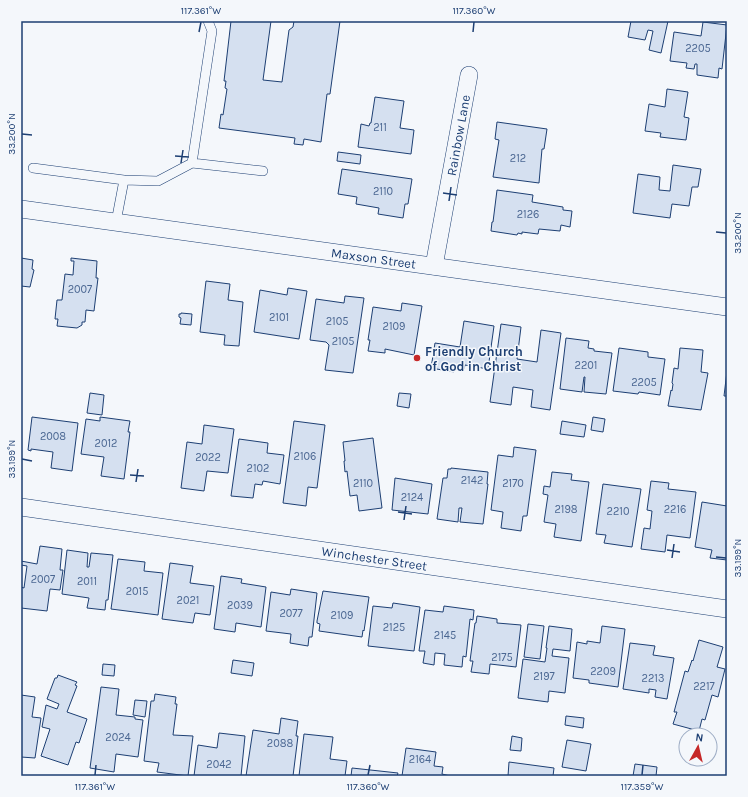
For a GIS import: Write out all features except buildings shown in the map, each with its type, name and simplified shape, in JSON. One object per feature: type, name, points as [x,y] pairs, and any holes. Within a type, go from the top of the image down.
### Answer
[{"type":"street","name":"Rainbow Lane","points":[[434,266],[469,75]]},
{"type":"street","name":"Maxson Street","points":[[21,209],[727,307]]},
{"type":"street","name":"Winchester Street","points":[[21,506],[727,609]]},
{"type":"lane","points":[[192,163],[212,31],[208,21]]},
{"type":"lane","points":[[33,168],[124,180],[158,181],[192,163],[263,171]]},
{"type":"lane","points":[[116,222],[124,180]]},
{"type":"place","name":"Friendly Church of God in Christ","points":[[417,358]]}]
